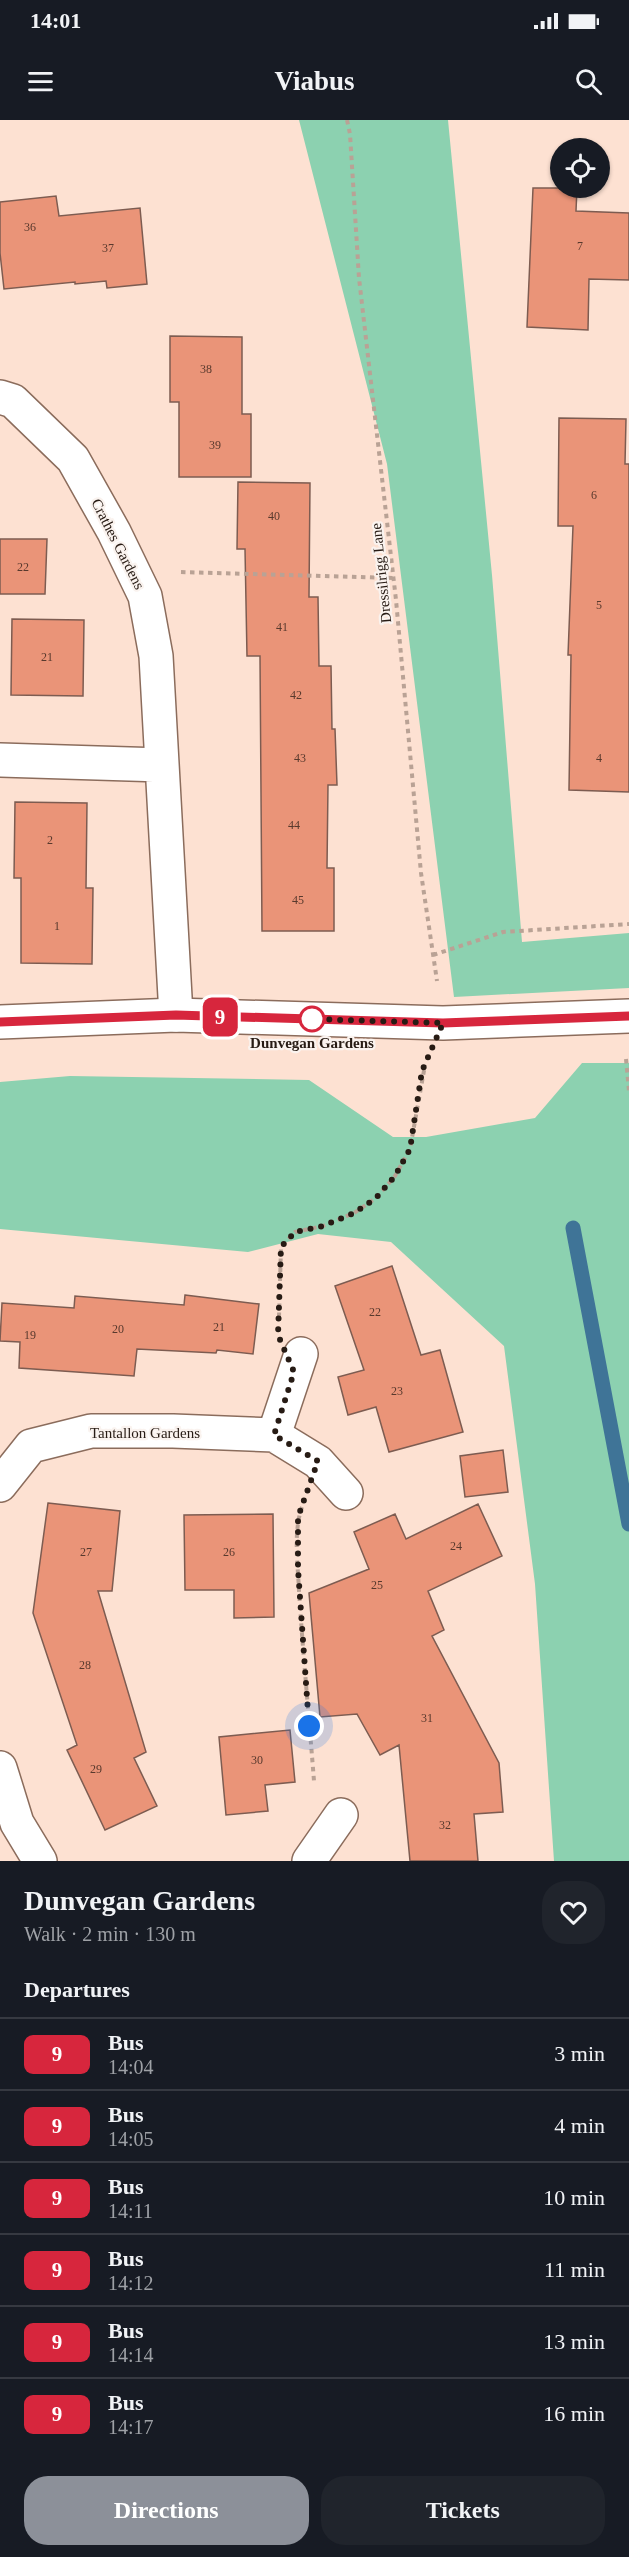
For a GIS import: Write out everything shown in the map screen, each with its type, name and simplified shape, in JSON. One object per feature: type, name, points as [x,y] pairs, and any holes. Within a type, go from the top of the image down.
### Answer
[{"type":"street","name":"Crathes Gardens","points":[[0,397],[13,401],[74,459],[145,596],[156,656],[176,1015]]},
{"type":"street","points":[[0,760],[162,765]]},
{"type":"street","points":[[0,1022],[176,1015],[443,1023],[629,1016]]},
{"type":"street","points":[[274,1435],[298,1364]]},
{"type":"street","name":"Tantallon Gardens","points":[[0,1485],[31,1446],[91,1431],[173,1431],[274,1435],[318,1461],[346,1493]]},
{"type":"street","points":[[0,1768],[17,1823],[40,1861]]},
{"type":"street","points":[[315,1853],[341,1815]]},
{"type":"path","name":"Dressilrigg Lane","points":[[347,120],[350,134],[359,278],[394,578],[421,873],[443,1023]]},
{"type":"path","points":[[132,570],[394,578]]},
{"type":"path","points":[[433,955],[503,932],[629,924]]},
{"type":"path","points":[[298,1364],[278,1335],[281,1247],[295,1232],[323,1226],[354,1213],[376,1198],[395,1176],[410,1149],[422,1071],[443,1023]]},
{"type":"path","points":[[315,1853],[298,1569],[298,1517],[318,1461]]},
{"type":"green space","points":[[299,120],[448,120],[492,575],[522,942],[629,933],[629,988],[454,997],[387,464]]},
{"type":"green space","points":[[582,1063],[629,1063],[629,1861],[554,1861],[535,1584],[504,1346],[391,1242],[318,1234],[248,1252],[0,1229],[0,1082],[70,1076],[309,1080],[393,1137],[426,1137],[535,1118]]},
{"type":"building","points":[[533,188],[550,188],[550,198],[577,198],[576,211],[629,213],[629,280],[589,279],[588,330],[527,327]]},
{"type":"building","points":[[56,196],[59,216],[140,208],[147,284],[107,288],[106,281],[75,284],[75,282],[4,289],[0,253],[0,202]]},
{"type":"building","points":[[170,336],[242,337],[242,414],[251,414],[251,477],[179,477],[179,402],[170,402]]},
{"type":"building","points":[[559,418],[626,419],[625,464],[629,464],[629,792],[569,790],[571,655],[568,655],[573,526],[558,526]]},
{"type":"building","points":[[238,482],[310,483],[309,597],[318,597],[319,666],[331,666],[332,729],[335,729],[337,785],[328,785],[327,868],[334,868],[334,931],[262,931],[260,656],[247,656],[245,549],[237,549]]},
{"type":"building","points":[[0,539],[47,539],[45,594],[0,594]]},
{"type":"building","points":[[12,619],[84,620],[83,696],[11,695]]},
{"type":"building","points":[[15,802],[87,803],[86,888],[93,888],[92,964],[21,963],[21,878],[14,878]]},
{"type":"building","points":[[392,1266],[421,1355],[440,1350],[463,1432],[389,1452],[376,1407],[348,1415],[338,1377],[364,1370],[335,1286]]},
{"type":"building","points":[[185,1295],[259,1304],[253,1354],[217,1350],[216,1353],[137,1349],[134,1376],[19,1368],[20,1342],[0,1341],[2,1303],[74,1308],[75,1296],[184,1305]]},
{"type":"building","points":[[503,1450],[508,1492],[465,1497],[460,1456]]},
{"type":"building","points":[[48,1503],[120,1511],[112,1591],[98,1591],[146,1752],[134,1758],[157,1806],[105,1830],[67,1750],[77,1745],[33,1613]]},
{"type":"building","points":[[478,1504],[502,1556],[428,1591],[444,1630],[432,1636],[499,1763],[503,1812],[474,1814],[478,1861],[410,1861],[399,1745],[380,1755],[357,1714],[320,1717],[309,1593],[369,1569],[354,1532],[395,1514],[406,1539]]},
{"type":"building","points":[[273,1514],[274,1617],[234,1618],[234,1590],[185,1590],[184,1515]]},
{"type":"building","points":[[290,1730],[295,1782],[265,1785],[268,1811],[226,1815],[219,1737]]},
{"type":"waterway","points":[[573,1228],[629,1524]]},
{"type":"bus line","name":"9","points":[[0,1022],[176,1015],[443,1023],[629,1016]]},
{"type":"place","name":"Dunvegan Gardens","points":[[312,1019]]},
{"type":"route","points":[[309,1726],[298,1569],[298,1517],[318,1461],[274,1435],[294,1372],[278,1335],[281,1247],[295,1232],[323,1226],[354,1213],[376,1198],[395,1176],[410,1149],[422,1071],[443,1023],[310,1019],[312,1019]]}]
